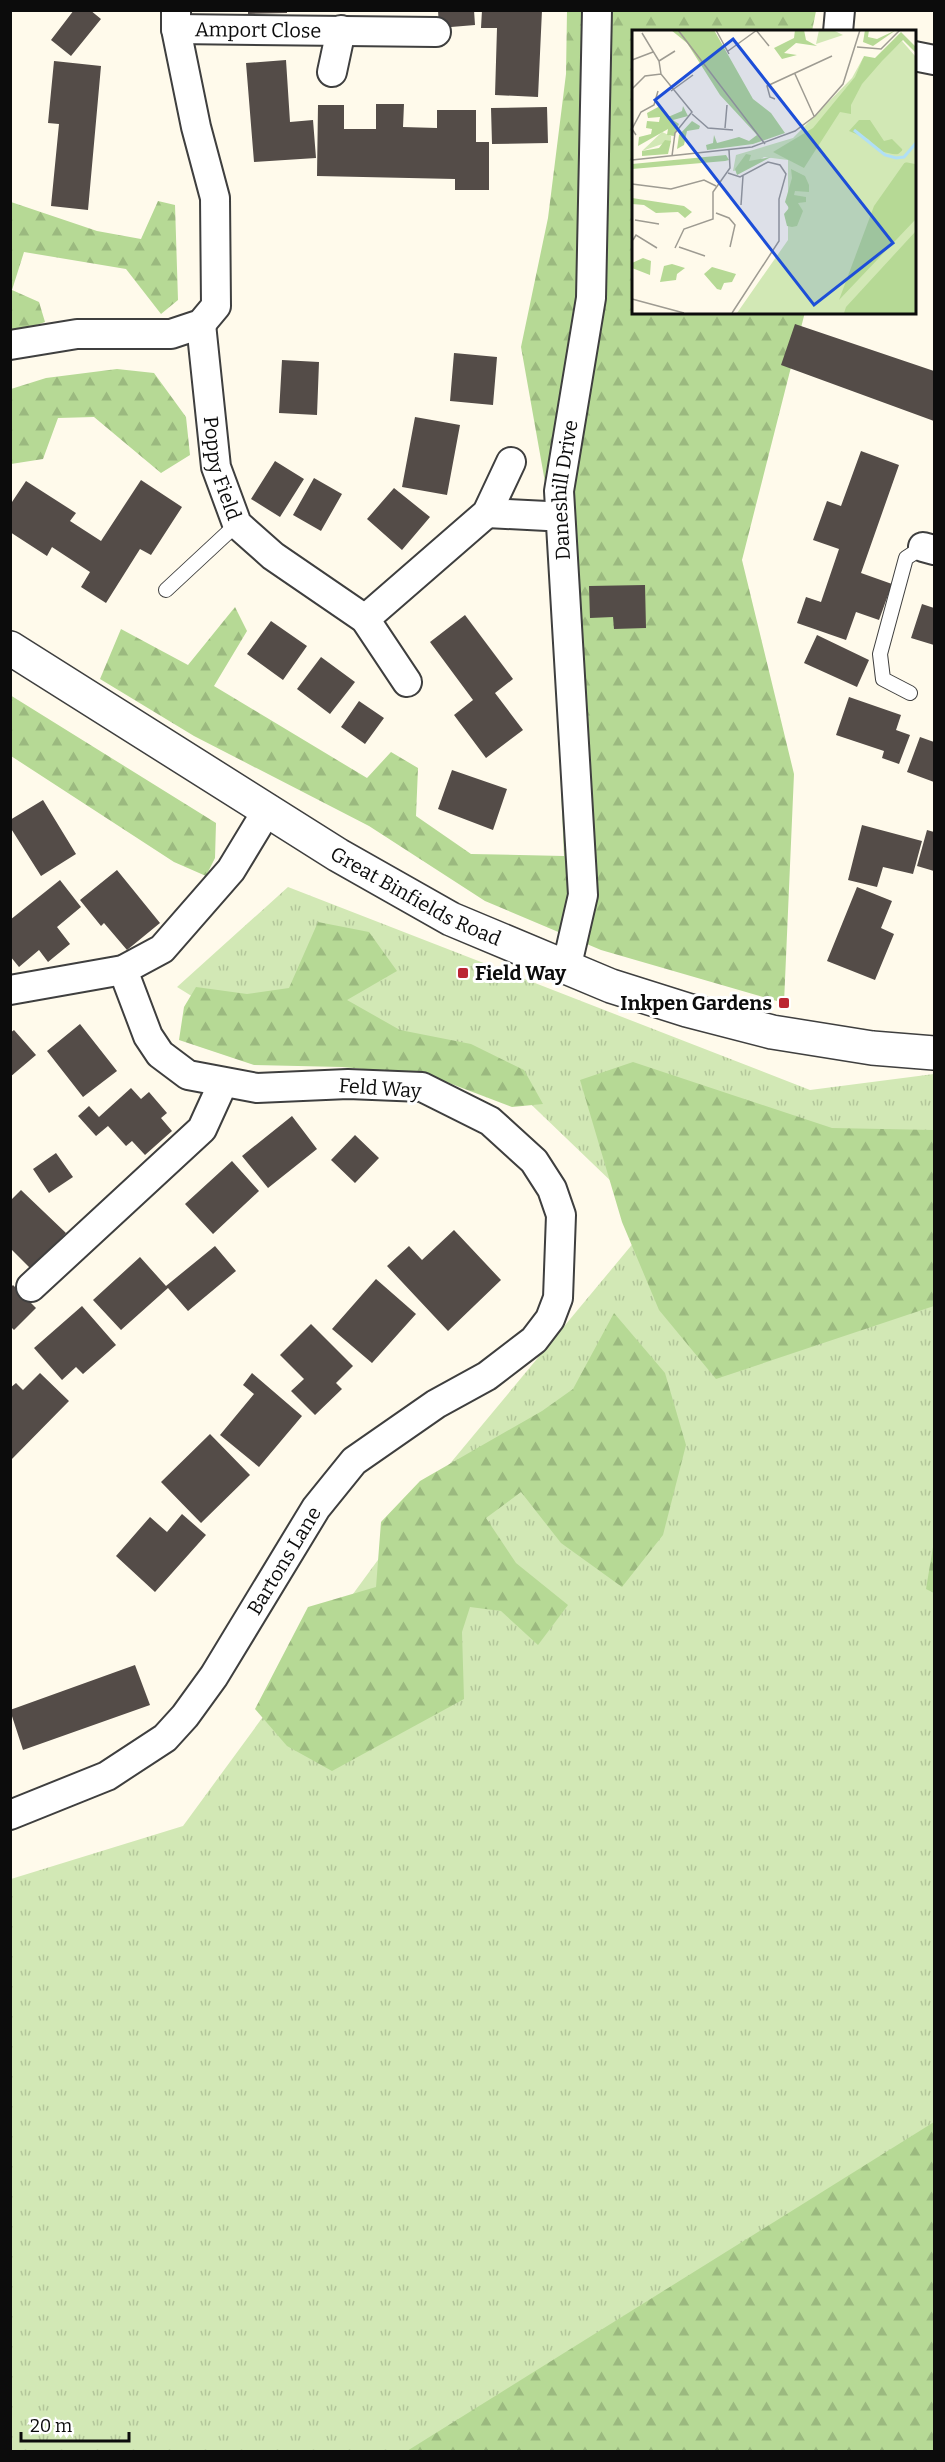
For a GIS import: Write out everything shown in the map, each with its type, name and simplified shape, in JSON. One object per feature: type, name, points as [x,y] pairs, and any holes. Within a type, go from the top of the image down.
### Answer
[{"type":"street","name":"Daneshill Drive","points":[[566,969],[583,895],[559,491],[591,298],[597,10]]},
{"type":"street","points":[[838,30],[840,10]]},
{"type":"street","points":[[10,345],[77,334],[171,334],[201,324],[216,306],[214,198],[196,128],[176,20]]},
{"type":"street","name":"Amport Close","points":[[176,20],[341,30],[436,32]]},
{"type":"street","name":"Amport Close","points":[[332,72],[341,30]]},
{"type":"street","points":[[915,56],[934,60]]},
{"type":"street","name":"Poppy Field","points":[[201,324],[216,466],[237,524],[273,556],[365,620],[407,682]]},
{"type":"street","points":[[365,620],[486,513],[511,462]]},
{"type":"street","points":[[486,513],[547,516]]},
{"type":"street","name":"Great Binfields Road","points":[[10,648],[338,855],[451,919],[566,969],[676,1007],[772,1032],[872,1048],[934,1053]]},
{"type":"street","points":[[10,990],[123,970],[162,949],[231,870],[268,809]]},
{"type":"street","name":"Feld Way","points":[[123,970],[148,1036],[160,1054],[188,1075],[256,1088],[348,1084],[422,1088],[490,1121],[534,1161],[552,1188],[561,1215],[558,1298]]},
{"type":"street","points":[[31,1287],[202,1129],[223,1083]]},
{"type":"street","name":"Bartons Lane","points":[[10,1815],[107,1776],[165,1738],[185,1716],[214,1676],[316,1508],[354,1461],[436,1404],[488,1377],[534,1340],[550,1319],[558,1298]]},
{"type":"lane","points":[[166,590],[237,524]]},
{"type":"lane","points":[[910,693],[883,679],[880,654],[906,558],[929,548]]},
{"type":"green space","points":[[567,11],[816,11],[812,30],[632,30],[632,314],[804,314],[742,560],[794,774],[784,1003],[601,950],[485,901],[369,826],[194,736],[100,679],[121,629],[188,665],[235,607],[247,631],[214,686],[367,778],[391,752],[418,768],[416,816],[471,854],[564,856],[548,499],[521,347],[548,218],[566,74]]},
{"type":"green space","points":[[158,201],[175,205],[178,300],[161,314],[126,269],[24,252],[12,290],[39,302],[45,322],[11,334],[11,202],[97,231],[141,239]]},
{"type":"green space","points":[[117,369],[154,373],[186,417],[190,455],[161,473],[94,417],[58,418],[43,459],[11,464],[11,389],[46,378]]},
{"type":"green space","points":[[10,695],[216,823],[215,858],[206,876],[174,862],[11,756]]},
{"type":"green space","points":[[288,887],[810,1090],[934,1074],[934,2451],[11,2452],[11,1879],[183,1826],[438,1478],[645,1229],[642,1211],[486,1061],[271,1045],[177,987]]},
{"type":"green space","points":[[318,922],[369,932],[397,971],[347,1000],[400,1030],[471,1044],[524,1070],[543,1104],[512,1107],[428,1075],[342,1067],[254,1065],[179,1040],[184,1007],[196,987],[247,994],[289,988]]},
{"type":"green space","points":[[633,1062],[832,1128],[934,1130],[934,1306],[716,1379],[659,1310],[622,1222],[580,1080]]},
{"type":"green space","points":[[614,1313],[665,1373],[686,1445],[663,1535],[622,1587],[561,1543],[521,1492],[486,1518],[516,1563],[568,1605],[538,1645],[501,1611],[470,1607],[462,1632],[464,1699],[332,1771],[287,1746],[255,1709],[308,1607],[376,1587],[381,1522],[420,1481],[542,1411],[573,1389]]},
{"type":"green space","points":[[934,1541],[934,1593],[926,1589]]},
{"type":"green space","points":[[934,2122],[934,2451],[407,2451]]},
{"type":"building","points":[[74,10],[90,10],[101,19],[71,56],[51,40]]},
{"type":"building","points":[[248,10],[287,10],[287,13],[248,14]]},
{"type":"building","points":[[438,10],[474,10],[475,25],[439,28]]},
{"type":"building","points":[[482,10],[542,10],[538,97],[495,95],[497,28],[481,28]]},
{"type":"building","points":[[286,60],[290,122],[313,120],[316,158],[254,162],[246,63]]},
{"type":"building","points":[[54,61],[101,66],[88,210],[51,206],[59,124],[48,123]]},
{"type":"building","points":[[376,104],[404,104],[403,127],[437,128],[437,110],[476,110],[476,142],[489,142],[489,190],[455,190],[455,179],[317,176],[318,105],[344,105],[344,129],[376,129]]},
{"type":"building","points":[[547,107],[548,143],[492,144],[491,108]]},
{"type":"building","points":[[795,324],[934,371],[934,421],[781,365]]},
{"type":"building","points":[[454,353],[497,357],[493,405],[450,401]]},
{"type":"building","points":[[282,360],[319,362],[317,415],[279,413]]},
{"type":"building","points":[[415,417],[460,425],[447,495],[402,487]]},
{"type":"building","points":[[861,451],[899,465],[861,573],[892,584],[879,620],[856,612],[846,640],[797,623],[806,597],[821,602],[839,549],[813,540],[827,501],[841,506]]},
{"type":"building","points":[[275,461],[304,479],[280,517],[251,499]]},
{"type":"building","points":[[314,478],[342,494],[321,531],[293,515]]},
{"type":"building","points":[[141,480],[182,507],[151,555],[140,549],[106,603],[81,587],[90,572],[52,547],[47,556],[10,532],[10,505],[26,481],[76,513],[70,521],[101,541]]},
{"type":"building","points":[[394,488],[430,517],[402,550],[367,519]]},
{"type":"building","points":[[645,585],[646,628],[614,629],[613,617],[590,618],[589,586]]},
{"type":"building","points":[[922,604],[934,608],[934,645],[911,638]]},
{"type":"building","points":[[465,615],[513,679],[495,693],[523,730],[486,758],[454,715],[473,700],[430,642]]},
{"type":"building","points":[[271,621],[307,646],[283,680],[247,654]]},
{"type":"building","points":[[817,635],[869,660],[857,687],[804,663]]},
{"type":"building","points":[[321,657],[355,682],[330,714],[297,689]]},
{"type":"building","points":[[849,697],[901,715],[896,730],[910,735],[899,764],[882,758],[884,751],[836,735]]},
{"type":"building","points":[[359,701],[384,718],[365,744],[341,727]]},
{"type":"building","points":[[920,737],[934,742],[934,782],[907,772]]},
{"type":"building","points":[[452,770],[507,789],[493,830],[438,809]]},
{"type":"building","points":[[43,800],[76,854],[41,876],[10,827],[10,820]]},
{"type":"building","points":[[862,825],[922,841],[913,874],[883,867],[877,887],[848,880]]},
{"type":"building","points":[[927,830],[934,832],[934,871],[917,866]]},
{"type":"building","points":[[117,870],[160,923],[127,950],[104,923],[101,926],[80,900]]},
{"type":"building","points":[[60,880],[81,907],[57,927],[70,944],[48,962],[39,950],[19,967],[10,956],[10,920]]},
{"type":"building","points":[[857,887],[892,901],[881,928],[894,934],[875,980],[827,961]]},
{"type":"building","points":[[80,1024],[117,1071],[83,1097],[47,1051]]},
{"type":"building","points":[[14,1030],[36,1055],[10,1077],[10,1033]]},
{"type":"building","points":[[131,1088],[141,1099],[149,1092],[167,1113],[161,1118],[172,1131],[145,1155],[132,1141],[126,1146],[108,1126],[96,1136],[78,1116],[89,1106],[99,1117]]},
{"type":"building","points":[[292,1116],[317,1149],[268,1188],[242,1156]]},
{"type":"building","points":[[355,1135],[379,1158],[355,1183],[331,1160]]},
{"type":"building","points":[[56,1153],[73,1177],[49,1193],[33,1169]]},
{"type":"building","points":[[232,1161],[259,1191],[213,1234],[185,1204]]},
{"type":"building","points":[[21,1190],[66,1233],[31,1269],[10,1248],[10,1201]]},
{"type":"building","points":[[454,1230],[501,1280],[448,1331],[387,1266],[409,1246],[422,1260]]},
{"type":"building","points":[[215,1246],[236,1271],[188,1311],[168,1288],[121,1330],[93,1300],[140,1257],[166,1286]]},
{"type":"building","points":[[376,1279],[416,1314],[372,1363],[332,1329]]},
{"type":"building","points":[[13,1285],[36,1308],[14,1330],[10,1326],[10,1288]]},
{"type":"building","points":[[82,1306],[116,1345],[83,1374],[76,1367],[62,1380],[34,1348]]},
{"type":"building","points":[[311,1324],[353,1366],[336,1383],[342,1389],[315,1415],[291,1391],[304,1379],[280,1355]]},
{"type":"building","points":[[40,1373],[69,1401],[10,1461],[10,1388],[16,1383],[23,1390]]},
{"type":"building","points":[[252,1373],[302,1416],[259,1467],[220,1435],[254,1394],[243,1385]]},
{"type":"building","points":[[210,1434],[250,1475],[201,1523],[161,1482]]},
{"type":"building","points":[[182,1514],[206,1535],[155,1592],[116,1556],[150,1517],[167,1532]]},
{"type":"building","points":[[135,1665],[150,1705],[23,1750],[10,1710]]},
{"type":"place","name":"Field Way","points":[[463,973]]},
{"type":"place","name":"Inkpen Gardens","points":[[784,1003]]}]
